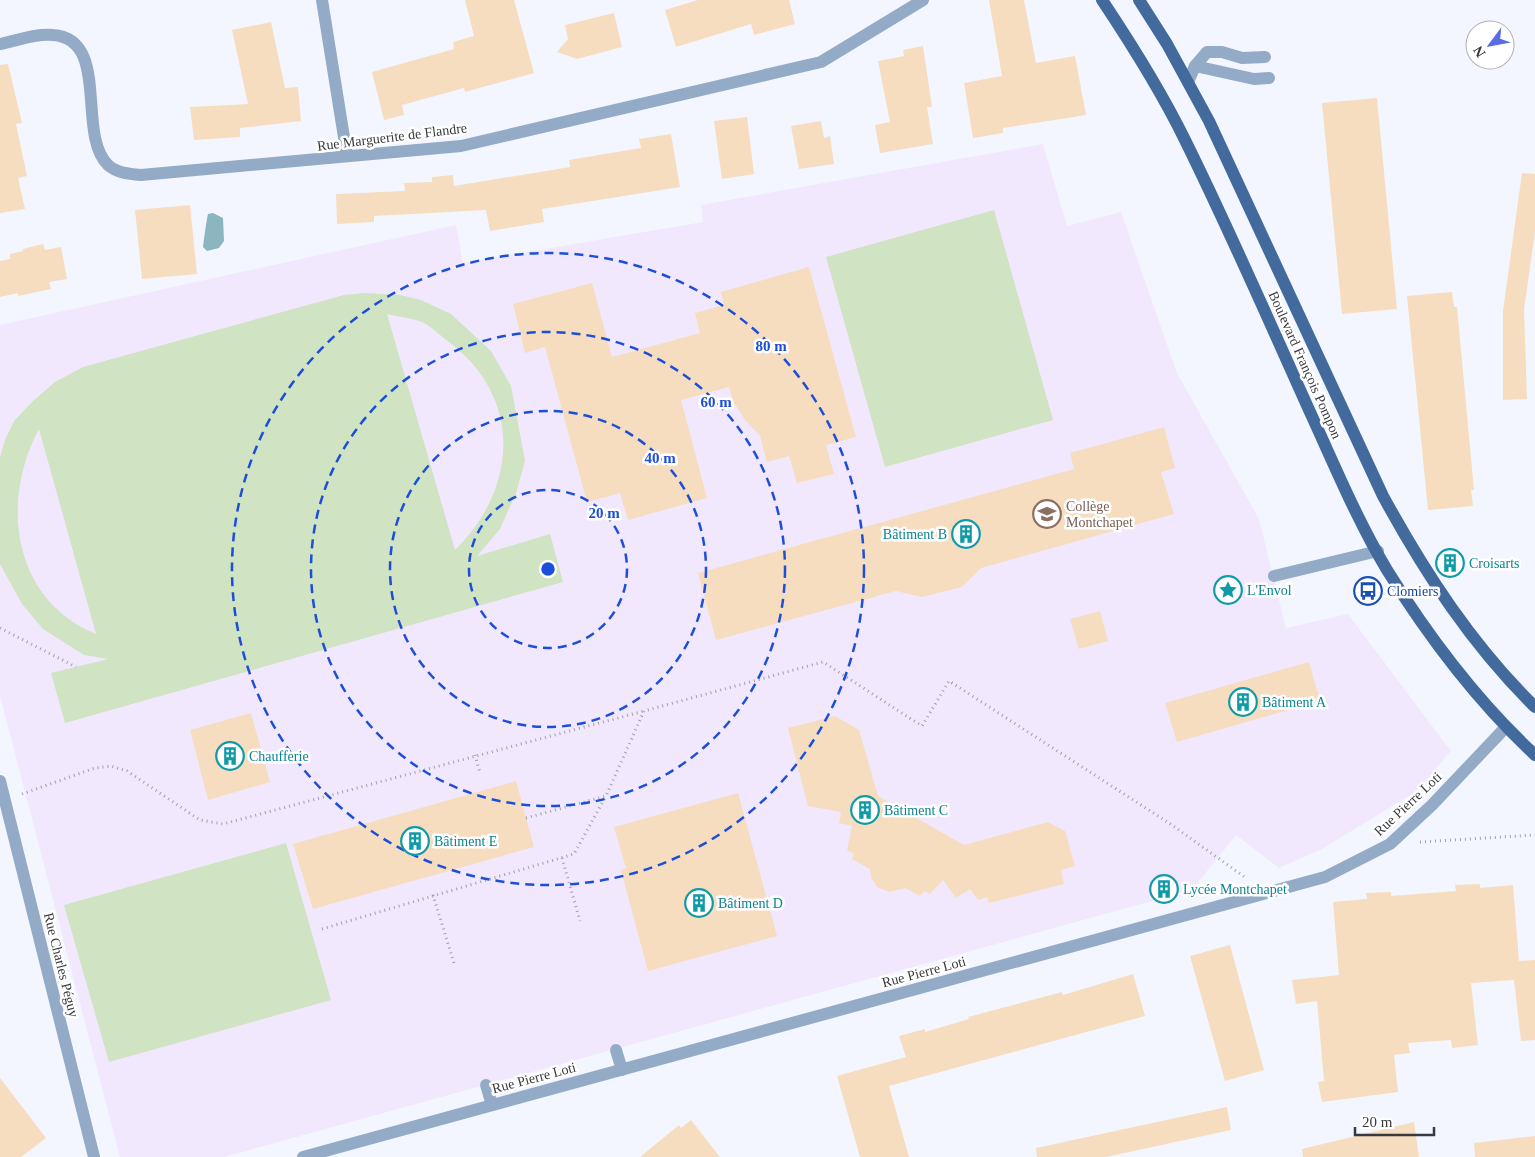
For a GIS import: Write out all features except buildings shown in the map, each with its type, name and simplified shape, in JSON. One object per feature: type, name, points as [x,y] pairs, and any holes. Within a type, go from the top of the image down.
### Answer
[{"type":"main road","name":"Boulevard François Pompon","points":[[1102,0],[1141,60],[1184,138],[1327,449],[1378,551],[1422,621],[1506,728],[1535,755]]},
{"type":"main road","name":"Boulevard François Pompon","points":[[1139,0],[1188,82],[1242,189],[1383,496],[1410,545],[1450,608],[1485,652],[1535,706]]},
{"type":"street","points":[[322,0],[347,156]]},
{"type":"street","name":"Rue Marguerite de Flandre","points":[[0,44],[53,35],[63,37],[76,45],[86,59],[96,145],[108,165],[122,173],[140,175],[461,146],[821,62],[923,0]]},
{"type":"street","points":[[1188,82],[1195,66],[1207,52],[1222,52],[1242,58],[1265,57]]},
{"type":"street","points":[[1195,66],[1254,79],[1268,78]]},
{"type":"street","points":[[1274,576],[1378,551]]},
{"type":"street","name":"Rue Pierre Loti","points":[[303,1157],[1325,877],[1390,844],[1432,805],[1506,728]]},
{"type":"street","name":"Rue Charles Péguy","points":[[0,780],[94,1157]]},
{"type":"street","points":[[616,1050],[622,1070]]},
{"type":"street","points":[[486,1085],[492,1105]]},
{"type":"path","points":[[0,628],[76,667]]},
{"type":"path","points":[[4,797],[25,793],[95,768],[111,766],[127,771],[200,820],[223,824],[823,662],[922,726],[949,681],[1169,823],[1267,893]]},
{"type":"path","points":[[322,929],[574,854],[606,796],[644,710]]},
{"type":"path","points":[[475,755],[480,773]]},
{"type":"path","points":[[526,818],[606,796]]},
{"type":"path","points":[[1390,844],[1535,835]]},
{"type":"path","points":[[562,858],[580,920]]},
{"type":"path","points":[[433,895],[454,963]]},
{"type":"shaded area","points":[[1043,144],[1067,226],[1121,212],[1177,373],[1259,519],[1286,628],[1348,614],[1451,751],[1417,791],[1322,849],[1279,868],[1236,835],[1192,890],[224,1157],[120,1157],[0,696],[0,325],[456,225],[463,263],[703,222],[701,205]]},
{"type":"green space","points":[[994,210],[1053,420],[885,467],[826,257]]},
{"type":"green space","points":[[365,293],[400,295],[421,300],[451,314],[491,351],[511,386],[525,461],[516,493],[500,529],[477,556],[550,534],[563,582],[65,723],[51,673],[108,659],[84,655],[43,629],[22,604],[0,564],[0,457],[5,440],[14,421],[55,382],[83,367],[344,295]],"holes":[[[387,314],[420,321],[449,342],[473,364],[490,389],[500,416],[503,444],[500,472],[491,499],[476,526],[455,550]],[[39,429],[96,634],[68,618],[46,598],[31,573],[21,546],[18,517],[20,487],[27,457]]]},
{"type":"green space","points":[[286,843],[331,1000],[109,1062],[64,905]]},
{"type":"water","points":[[213,213],[223,218],[224,241],[219,248],[207,251],[203,247],[206,225],[208,214]]},
{"type":"place","name":"Collège Montchapet","points":[[1047,514]]},
{"type":"place","name":"Bâtiment B","points":[[966,534]]},
{"type":"place","name":"Croisarts","points":[[1450,563]]},
{"type":"place","name":"L'Envol","points":[[1228,590]]},
{"type":"place","name":"Clomiers","points":[[1368,591]]},
{"type":"place","name":"Bâtiment A","points":[[1243,702]]},
{"type":"place","name":"Chaufferie","points":[[230,756]]},
{"type":"place","name":"Bâtiment C","points":[[865,810]]},
{"type":"place","name":"Bâtiment E","points":[[415,841]]},
{"type":"place","name":"Lycée Montchapet","points":[[1164,889]]},
{"type":"place","name":"Bâtiment D","points":[[699,903]]}]
